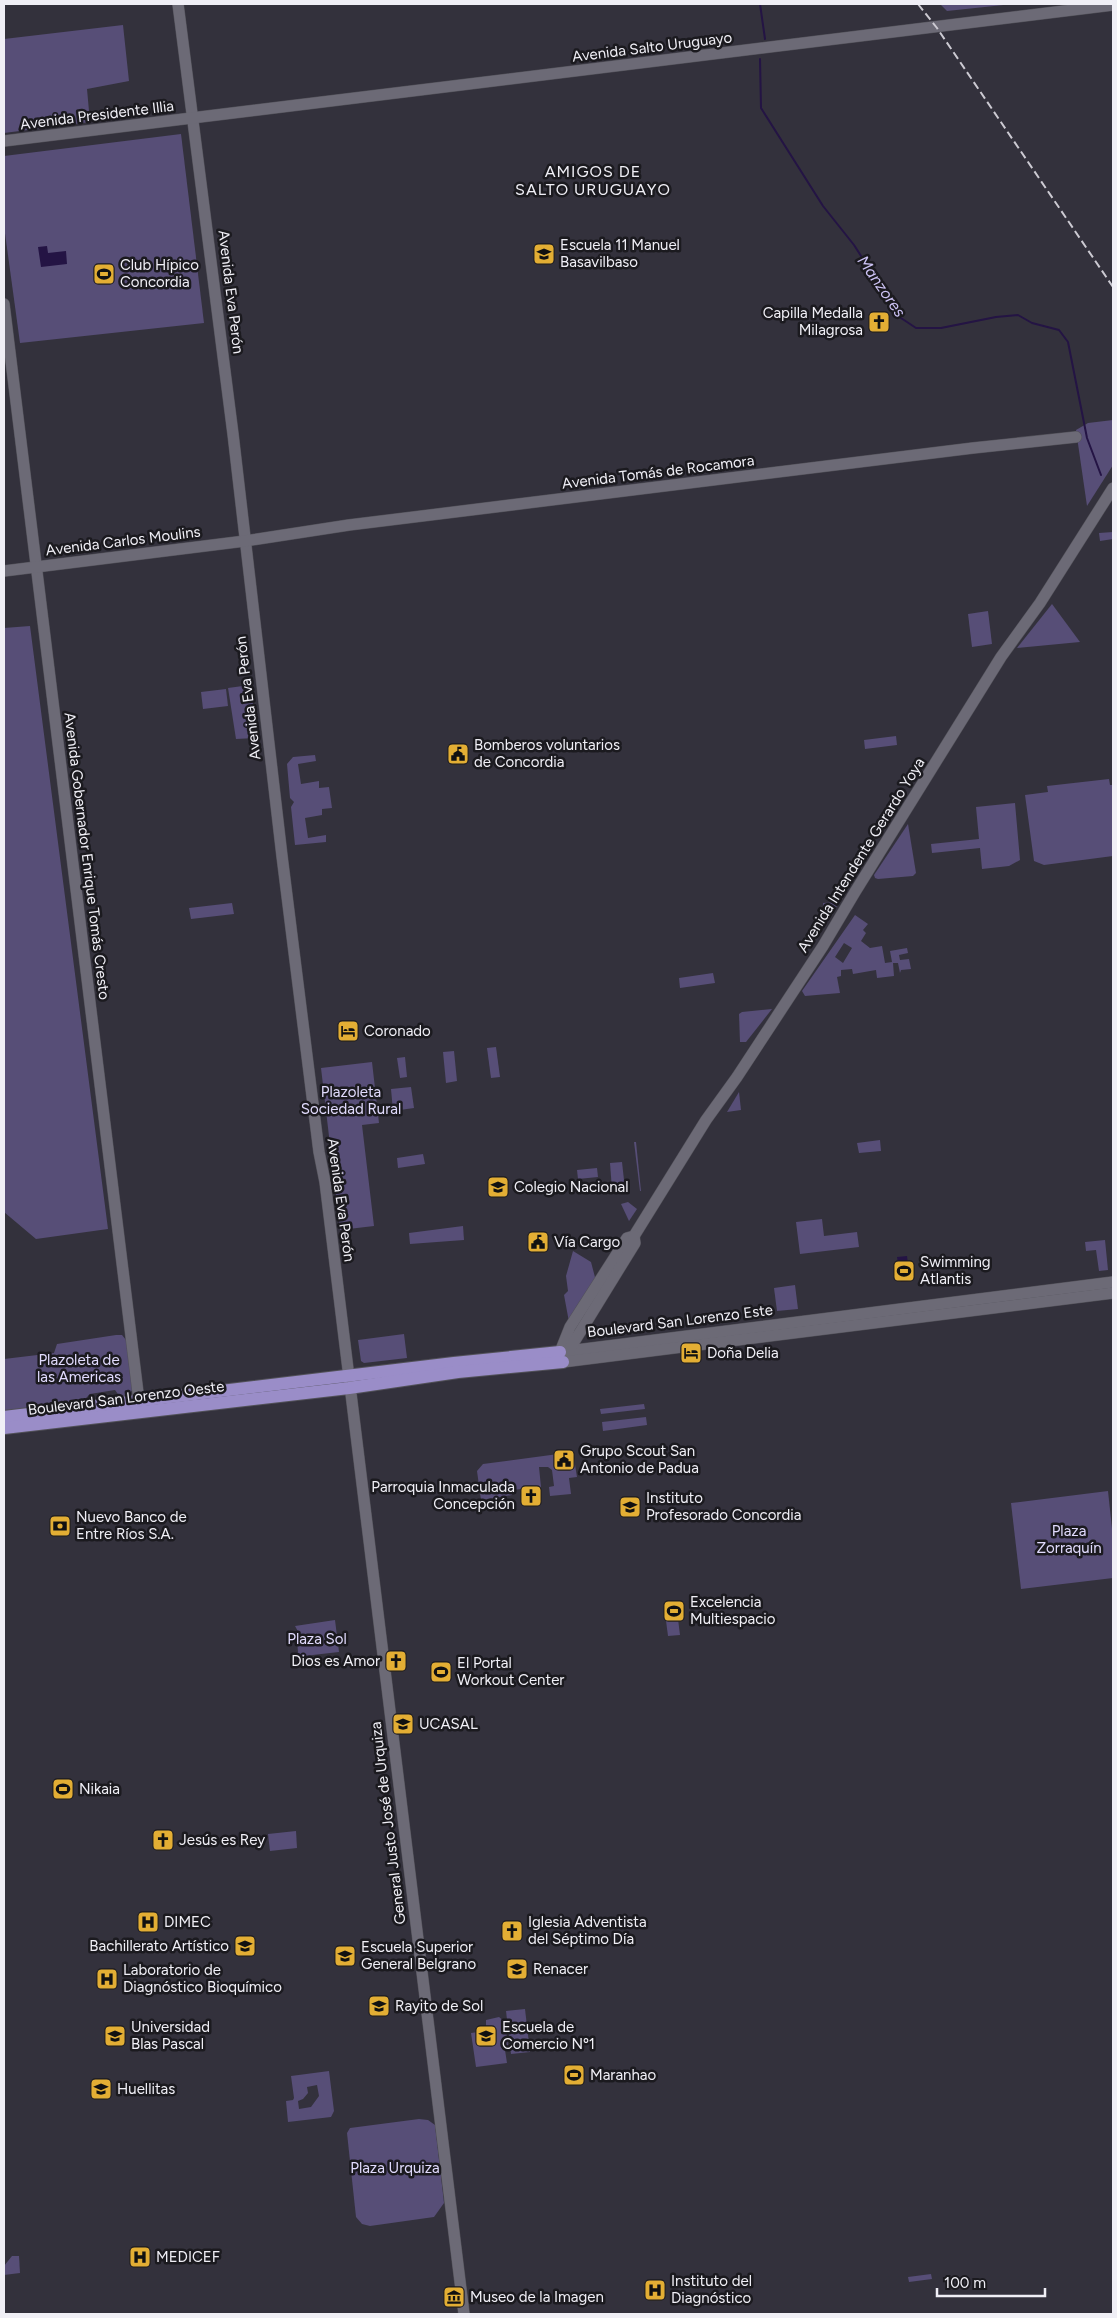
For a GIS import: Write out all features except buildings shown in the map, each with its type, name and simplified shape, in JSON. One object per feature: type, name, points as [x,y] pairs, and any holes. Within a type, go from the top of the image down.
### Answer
[{"type":"main road","name":"Avenida Eva Perón","points":[[178,4],[282,856],[349,1382]]},
{"type":"main road","name":"Avenida Salto Uruguayo","points":[[193,118],[1113,6]]},
{"type":"main road","name":"Avenida Presidente Illia","points":[[4,141],[193,118]]},
{"type":"main road","name":"Avenida Gobernador Enrique Tomás Cresto","points":[[4,304],[140,1406]]},
{"type":"main road","name":"Avenida Tomás de Rocamora","points":[[245,541],[349,525],[1076,437]]},
{"type":"main road","name":"Avenida Intendente Gerardo Yoya","points":[[563,1355],[570,1327],[627,1238],[634,1236],[706,1120],[738,1077],[824,946],[855,892],[1001,657],[1040,603],[1113,488]]},
{"type":"main road","name":"Avenida Carlos Moulins","points":[[4,571],[245,541]]},
{"type":"main road","name":"Boulevard San Lorenzo Este","points":[[251,1394],[349,1382],[458,1372],[563,1355],[1113,1282]]},
{"type":"main road","name":"Boulevard San Lorenzo Este","points":[[563,1355],[1113,1292]]},
{"type":"main road","name":"General Justo José de Urquiza","points":[[349,1382],[464,2314]]},
{"type":"main road","name":"Boulevard San Lorenzo Oeste","points":[[4,1417],[140,1406],[251,1394]]},
{"type":"main road","name":"Boulevard San Lorenzo Oeste","points":[[4,1428],[140,1406]]},
{"type":"green space","points":[[940,4],[1013,4],[947,11]]},
{"type":"green space","points":[[123,25],[129,81],[87,89],[90,122],[4,133],[4,39]]},
{"type":"green space","name":"Club Hípico Concordia","points":[[181,134],[204,323],[20,343],[4,226],[4,156]]},
{"type":"green space","points":[[1113,420],[1113,465],[1087,506],[1076,430],[1088,423]]},
{"type":"green space","points":[[1113,532],[1113,539],[1100,541],[1099,533]]},
{"type":"green space","points":[[1052,604],[1080,642],[1017,648]]},
{"type":"green space","points":[[988,611],[992,644],[972,647],[968,614]]},
{"type":"green space","points":[[30,626],[108,1229],[36,1239],[4,1212],[4,628]]},
{"type":"green space","points":[[250,685],[258,735],[255,738],[236,739],[228,688]]},
{"type":"green space","points":[[226,689],[228,706],[203,709],[201,692]]},
{"type":"green space","points":[[896,736],[897,745],[865,749],[864,740]]},
{"type":"green space","points":[[315,755],[316,761],[298,764],[301,784],[319,781],[319,788],[329,787],[332,808],[322,809],[322,815],[305,818],[308,838],[326,835],[326,842],[295,845],[291,807],[294,802],[290,798],[287,764],[293,757]]},
{"type":"green space","points":[[1109,779],[1110,785],[1113,785],[1113,856],[1044,865],[1034,861],[1025,795],[1048,792],[1047,786]]},
{"type":"green space","points":[[1015,803],[1020,860],[1009,866],[982,869],[980,848],[932,853],[931,844],[979,839],[976,807]]},
{"type":"green space","points":[[908,824],[916,873],[913,876],[875,878],[874,875]]},
{"type":"green space","points":[[232,903],[234,914],[191,919],[189,908]]},
{"type":"green space","points":[[823,903],[839,903],[825,923]]},
{"type":"green space","points":[[855,915],[868,924],[863,930],[866,933],[861,941],[870,948],[882,946],[885,963],[892,962],[890,951],[907,948],[908,953],[899,955],[900,960],[909,959],[911,969],[901,970],[900,973],[898,963],[893,963],[894,976],[877,978],[876,970],[853,974],[852,969],[841,970],[841,976],[837,977],[840,993],[805,996],[802,991]],"holes":[[[844,943],[852,948],[843,963],[835,957]]]},
{"type":"green space","points":[[713,973],[715,983],[680,988],[679,978]]},
{"type":"green space","points":[[772,1009],[746,1042],[740,1042],[739,1014],[742,1012]]},
{"type":"green space","points":[[496,1047],[500,1077],[491,1078],[487,1048]]},
{"type":"green space","points":[[454,1051],[457,1081],[446,1083],[443,1052]]},
{"type":"green space","points":[[405,1057],[407,1077],[400,1078],[397,1058]]},
{"type":"green space","name":"Plazoleta Sociedad Rural","points":[[372,1062],[379,1123],[362,1125],[374,1226],[340,1230],[321,1068]]},
{"type":"green space","points":[[411,1087],[414,1108],[393,1111],[391,1089]]},
{"type":"green space","points":[[739,1092],[741,1110],[727,1112]]},
{"type":"green space","points":[[880,1140],[881,1151],[859,1153],[857,1143]]},
{"type":"green space","points":[[634,1142],[636,1142],[641,1191],[640,1191]]},
{"type":"green space","points":[[423,1154],[425,1164],[398,1168],[397,1158]]},
{"type":"green space","points":[[622,1162],[625,1189],[612,1190],[610,1163]]},
{"type":"green space","points":[[597,1168],[598,1177],[578,1179],[577,1170]]},
{"type":"green space","points":[[628,1202],[637,1209],[629,1221],[621,1204]]},
{"type":"green space","points":[[822,1219],[824,1236],[857,1232],[859,1247],[800,1254],[796,1222]]},
{"type":"green space","points":[[463,1226],[464,1240],[410,1244],[409,1233]]},
{"type":"green space","points":[[1105,1240],[1108,1270],[1099,1271],[1096,1250],[1086,1251],[1085,1242]]},
{"type":"green space","points":[[573,1251],[591,1262],[596,1281],[569,1322],[564,1295],[568,1291],[566,1276]]},
{"type":"green space","points":[[795,1285],[798,1309],[777,1311],[774,1288]]},
{"type":"green space","points":[[404,1334],[407,1358],[364,1363],[361,1361],[358,1340]]},
{"type":"green space","name":"Plazoleta de las Americas","points":[[122,1335],[126,1340],[133,1389],[127,1396],[120,1397],[115,1390],[90,1394],[83,1401],[4,1411],[4,1359],[54,1353],[57,1344]]},
{"type":"green space","points":[[644,1404],[645,1409],[601,1414],[600,1409]]},
{"type":"green space","points":[[646,1417],[647,1425],[603,1431],[602,1422]]},
{"type":"green space","points":[[573,1452],[577,1477],[569,1478],[571,1494],[550,1496],[549,1487],[554,1486],[552,1470],[548,1467],[539,1467],[541,1487],[512,1490],[512,1495],[481,1500],[477,1471],[483,1464]]},
{"type":"green space","name":"Plaza Zorraquín","points":[[1108,1491],[1113,1538],[1113,1578],[1021,1589],[1011,1503]]},
{"type":"green space","points":[[677,1611],[680,1635],[668,1636],[665,1613]]},
{"type":"green space","name":"Plaza Sol","points":[[335,1620],[339,1652],[295,1657],[298,1652],[297,1639],[301,1637],[295,1626]]},
{"type":"green space","points":[[296,1831],[297,1848],[270,1851],[268,1834]]},
{"type":"green space","points":[[525,2009],[530,2052],[511,2054],[506,2011]]},
{"type":"green space","points":[[499,2017],[505,2022],[508,2045],[505,2050],[507,2063],[476,2067],[471,2033],[486,2031],[486,2020]]},
{"type":"green space","points":[[329,2071],[334,2111],[331,2117],[288,2122],[286,2101],[293,2100],[294,2098],[291,2076]],"holes":[[[317,2085],[319,2096],[311,2107],[299,2109],[298,2101],[303,2099],[308,2093],[307,2087]]]},
{"type":"green space","name":"Plaza Urquiza","points":[[419,2119],[428,2120],[435,2125],[444,2203],[434,2217],[370,2226],[362,2224],[356,2217],[347,2133],[350,2128]]},
{"type":"green space","points":[[12,2256],[19,2256],[20,2273],[4,2275],[4,2266]]},
{"type":"green space","points":[[931,2274],[932,2279],[909,2282],[908,2277]]},
{"type":"shaded area","points":[[47,246],[48,253],[66,251],[67,264],[41,267],[38,247]]},
{"type":"shaded area","points":[[907,1256],[910,1281],[901,1282],[897,1257]]},
{"type":"waterway","name":"Manzores","points":[[760,4],[765,39]]},
{"type":"waterway","name":"Manzores","points":[[760,59],[761,108],[823,206],[854,245],[901,318],[916,328],[941,328],[996,317],[1018,315],[1032,323],[1059,330],[1068,342],[1087,438],[1101,475]]},
{"type":"railway","points":[[918,4],[937,28],[1113,287]]},
{"type":"place","name":"Escuela 11 Manuel Basavilbaso","points":[[544,254]]},
{"type":"place","name":"Club Hípico Concordia","points":[[104,274]]},
{"type":"place","name":"Capilla Medalla Milagrosa","points":[[879,322]]},
{"type":"place","name":"Bomberos voluntarios de Concordia","points":[[458,754]]},
{"type":"place","name":"Coronado","points":[[348,1031]]},
{"type":"place","name":"Colegio Nacional","points":[[498,1187]]},
{"type":"place","name":"Vía Cargo","points":[[538,1242]]},
{"type":"place","name":"Swimming Atlantis","points":[[904,1271]]},
{"type":"place","name":"Doña Delia","points":[[691,1353]]},
{"type":"place","name":"Grupo Scout San Antonio de Padua","points":[[564,1460]]},
{"type":"place","name":"Parroquia Inmaculada Concepción","points":[[531,1496]]},
{"type":"place","name":"Instituto Profesorado Concordia","points":[[630,1507]]},
{"type":"place","name":"Nuevo Banco de Entre Ríos S.A.","points":[[60,1526]]},
{"type":"place","name":"Excelencia Multiespacio","points":[[674,1611]]},
{"type":"place","name":"Dios es Amor","points":[[396,1661]]},
{"type":"place","name":"El Portal Workout Center","points":[[441,1672]]},
{"type":"place","name":"UCASAL","points":[[403,1724]]},
{"type":"place","name":"Nikaia","points":[[63,1789]]},
{"type":"place","name":"Jesús es Rey","points":[[163,1840]]},
{"type":"place","name":"DIMEC","points":[[148,1922]]},
{"type":"place","name":"Iglesia Adventista del Séptimo Día","points":[[512,1931]]},
{"type":"place","name":"Bachillerato Artístico","points":[[245,1946]]},
{"type":"place","name":"Escuela Superior General Belgrano","points":[[345,1956]]},
{"type":"place","name":"Renacer","points":[[517,1969]]},
{"type":"place","name":"Laboratorio de Diagnóstico Bioquímico","points":[[107,1979]]},
{"type":"place","name":"Rayito de Sol","points":[[379,2006]]},
{"type":"place","name":"Universidad Blas Pascal","points":[[115,2036]]},
{"type":"place","name":"Escuela de Comercio Nº1","points":[[486,2036]]},
{"type":"place","name":"Maranhao","points":[[574,2075]]},
{"type":"place","name":"Huellitas","points":[[101,2089]]},
{"type":"place","name":"MEDICEF","points":[[140,2257]]},
{"type":"place","name":"Instituto del Diagnóstico","points":[[655,2290]]},
{"type":"place","name":"Museo de la Imagen","points":[[454,2297]]},
{"type":"district","name":"AMIGOS DE SALTO URUGUAYO","points":[[593,180]]}]
